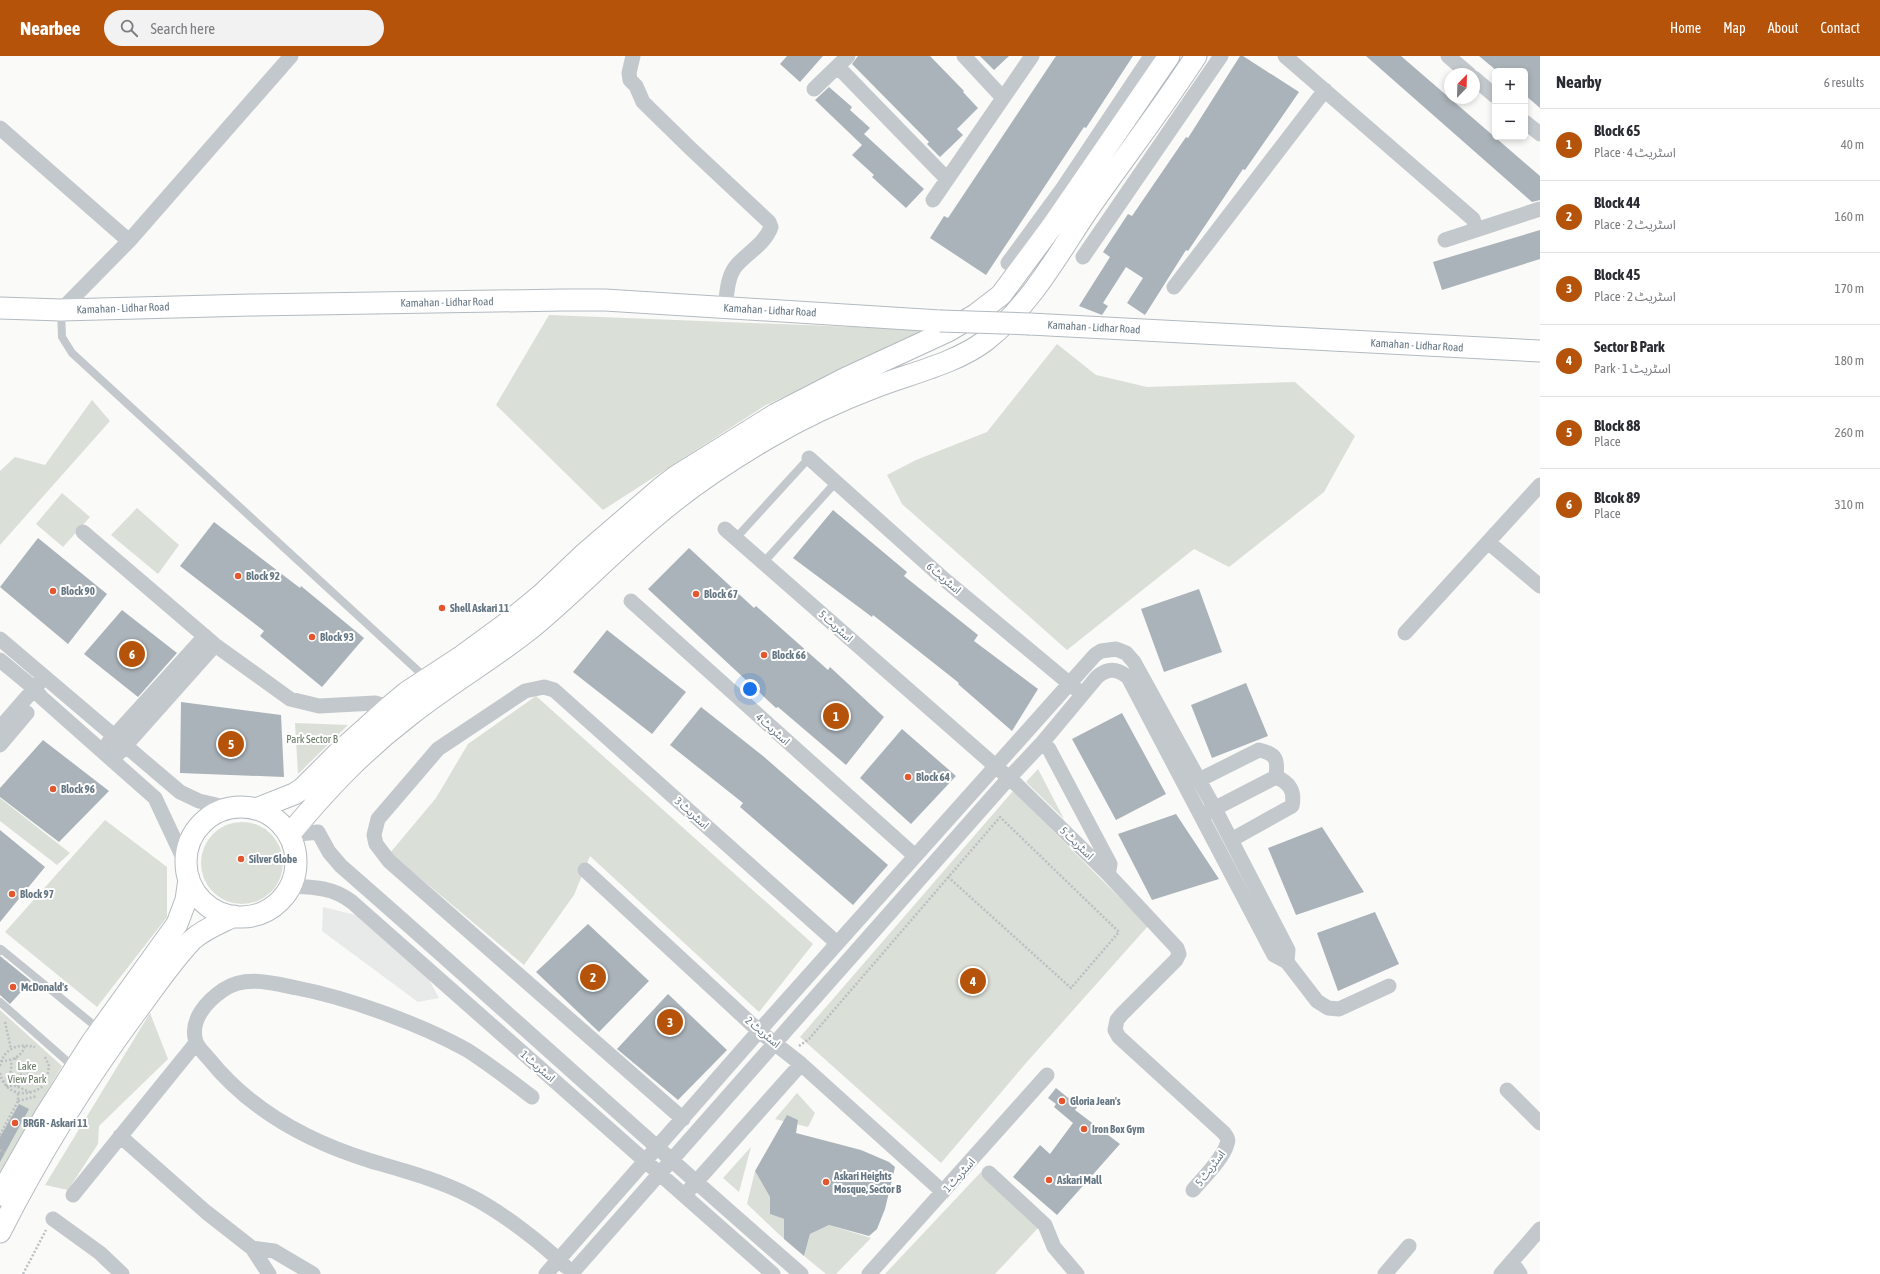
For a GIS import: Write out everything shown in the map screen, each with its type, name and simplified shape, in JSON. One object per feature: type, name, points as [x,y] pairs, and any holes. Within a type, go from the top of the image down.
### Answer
[{"type":"street","points":[[61,310],[129,241],[291,56]]},
{"type":"street","points":[[633,56],[629,73],[630,80],[636,86],[643,102],[769,222],[771,227],[769,233],[736,267],[729,280],[725,308]]},
{"type":"street","points":[[964,56],[1003,98]]},
{"type":"street","points":[[933,200],[1032,56]]},
{"type":"street","points":[[1008,263],[1063,188],[1152,56]]},
{"type":"street","points":[[289,836],[321,796],[356,761],[411,714],[497,654],[531,628],[623,533],[662,487],[776,414],[844,379],[948,331],[975,315],[1001,295],[1049,231],[1169,56]]},
{"type":"street","points":[[256,809],[294,794],[302,789],[338,753],[407,692],[507,623],[542,594],[583,555],[623,533],[770,437],[821,411],[874,388],[931,367],[961,354],[984,341],[1014,313],[1039,282],[1196,56]]},
{"type":"street","points":[[1083,257],[1221,56]]},
{"type":"street","points":[[1285,56],[1473,219],[1476,229]]},
{"type":"street","points":[[1448,56],[1462,68]]},
{"type":"street","points":[[814,88],[843,61],[947,179]]},
{"type":"street","points":[[1480,83],[1492,93]]},
{"type":"street","points":[[1174,287],[1325,90]]},
{"type":"street","points":[[1528,124],[1540,134]]},
{"type":"street","points":[[0,128],[129,241]]},
{"type":"street","points":[[1445,240],[1540,209]]},
{"type":"street","name":"Kamahan - Lidhar Road","points":[[0,308],[61,310],[251,305],[605,300],[940,321],[1030,324],[1540,351]]},
{"type":"street","name":"اسٹریٹ 6","points":[[809,458],[945,580],[1070,682],[1082,695]]},
{"type":"street","points":[[1405,633],[1540,485]]},
{"type":"street","points":[[83,532],[210,640],[290,699],[319,706],[375,703],[389,707]]},
{"type":"street","name":"اسٹریٹ 5","points":[[730,533],[1009,778],[1107,873],[1177,948],[1179,954],[1176,960],[1122,1014],[1117,1020],[1115,1030],[1119,1037],[1228,1138],[1222,1154],[1193,1190]]},
{"type":"street","points":[[1488,542],[1540,586]]},
{"type":"street","name":"اسٹریٹ 4","points":[[631,601],[914,856]]},
{"type":"street","points":[[0,639],[119,742],[180,792],[192,798],[229,808]]},
{"type":"street","points":[[107,754],[210,640]]},
{"type":"street","points":[[1112,669],[1116,649]]},
{"type":"street","points":[[546,1274],[914,856],[996,767],[1070,682],[1101,651],[1116,649],[1126,654],[1134,662],[1199,780],[1208,812],[1231,840],[1288,950],[1287,962]]},
{"type":"street","points":[[0,660],[155,798],[187,872],[196,893],[206,904],[219,912],[234,916],[248,916],[261,913],[273,906],[283,897],[295,874],[296,861],[294,848],[289,836],[276,819],[256,809],[243,807],[229,808],[217,812],[206,819],[197,828],[189,845],[187,872],[186,900],[177,924],[100,1031],[46,1116],[0,1195]]},
{"type":"street","points":[[532,1097],[467,1051],[414,1025],[362,1006],[314,992],[268,982],[246,981],[229,986],[210,998],[200,1012],[195,1027],[196,1043],[220,1073],[250,1101],[290,1128],[329,1146],[414,1173],[470,1196],[488,1206],[521,1229],[559,1260],[572,1274],[1042,742],[1097,677],[1103,672],[1112,669],[1123,673],[1128,677],[1208,812],[1274,955],[1287,962],[1317,1000],[1328,1008],[1339,1009],[1389,986]]},
{"type":"street","points":[[38,693],[36,685],[44,681],[52,683]]},
{"type":"street","name":"اسٹریٹ 3","points":[[683,1119],[389,861],[376,844],[374,835],[378,819],[438,749],[525,691],[544,687],[554,690],[837,943]]},
{"type":"street","points":[[0,728],[38,693]]},
{"type":"street","points":[[0,745],[38,693]]},
{"type":"street","points":[[1042,742],[1049,749],[1110,864],[1107,873]]},
{"type":"street","points":[[1199,780],[1259,750],[1269,752],[1276,758],[1276,777]]},
{"type":"street","points":[[1208,812],[1276,777]]},
{"type":"street","points":[[1231,840],[1292,806],[1294,798],[1292,789],[1284,781],[1276,777]]},
{"type":"street","name":"اسٹریٹ 1","points":[[289,836],[318,832],[329,852],[341,866],[466,976],[671,1162],[801,1274]]},
{"type":"street","name":"اسٹریٹ 2","points":[[585,870],[759,1031],[801,1064],[943,1192]]},
{"type":"street","name":"اسٹریٹ 1","points":[[290,886],[318,887],[343,895],[773,1274]]},
{"type":"street","points":[[0,1232],[67,1114],[117,1038],[172,963],[193,939],[210,927],[234,916]]},
{"type":"street","points":[[73,1195],[196,1043]]},
{"type":"street","points":[[684,1196],[801,1064]]},
{"type":"street","name":"اسٹریٹ 1","points":[[870,1274],[1047,1075]]},
{"type":"street","points":[[1507,1090],[1540,1123]]},
{"type":"street","points":[[120,1136],[206,1212],[252,1248],[269,1274]]},
{"type":"street","points":[[989,1173],[1045,1225],[1054,1247],[1077,1274]]},
{"type":"street","points":[[53,1218],[100,1253],[122,1274]]},
{"type":"street","points":[[1501,1274],[1516,1268],[1540,1229]]},
{"type":"street","points":[[1385,1274],[1409,1246]]},
{"type":"street","points":[[252,1248],[274,1251],[313,1274]]},
{"type":"lane","points":[[61,310],[62,337],[72,353],[427,679]]},
{"type":"lane","points":[[730,533],[809,458]]},
{"type":"lane","points":[[764,562],[836,482]]},
{"type":"lane","points":[[0,951],[1,949],[100,1031]]},
{"type":"lane","points":[[0,1002],[76,1069]]},
{"type":"path","points":[[798,1046],[809,1039],[947,876],[1000,817],[1119,932],[1071,988],[947,876]]},
{"type":"path","points":[[3,1019],[6,1023],[11,1049]]},
{"type":"path","points":[[1,1061],[10,1060],[24,1052],[25,1045]]},
{"type":"path","points":[[0,1066],[1,1061],[11,1049],[25,1045],[35,1047],[39,1050]]},
{"type":"path","points":[[0,1073],[6,1086],[18,1093],[32,1093],[43,1086],[47,1080],[49,1066],[44,1053],[51,1058]]},
{"type":"path","points":[[15,1058],[22,1066],[27,1066],[30,1070],[38,1070]]},
{"type":"path","points":[[3,1082],[9,1074],[11,1068],[10,1060]]},
{"type":"path","points":[[22,1066],[19,1069],[20,1074],[24,1076]]},
{"type":"path","points":[[17,1087],[30,1070]]},
{"type":"path","points":[[9,1074],[17,1087]]},
{"type":"path","points":[[18,1101],[39,1095],[52,1075]]},
{"type":"path","points":[[6,1086],[17,1087],[32,1093]]},
{"type":"path","points":[[0,1135],[18,1101],[18,1093]]},
{"type":"path","points":[[23,1274],[53,1218]]},
{"type":"shaded area","points":[[323,907],[360,916],[427,976],[439,998],[418,1002],[322,931]]},
{"type":"green space","points":[[549,315],[932,330],[766,405],[603,510],[496,405]]},
{"type":"green space","points":[[1057,344],[1096,375],[1147,387],[1295,382],[1355,436],[1324,492],[1229,567],[1194,549],[1067,650],[902,504],[887,475],[916,460],[987,432]]},
{"type":"green space","points":[[92,400],[110,421],[0,545],[0,471],[15,457],[45,465]]},
{"type":"green space","points":[[62,493],[90,517],[63,547],[36,524]]},
{"type":"green space","points":[[137,508],[179,545],[158,574],[111,535]]},
{"type":"green space","points":[[536,696],[813,944],[759,1012],[590,856],[574,895],[524,965],[390,853],[436,798],[468,744]]},
{"type":"green space","name":"Park Sector B","points":[[295,723],[348,725],[298,774]]},
{"type":"green space","points":[[1038,769],[1064,819],[1026,782]]},
{"type":"green space","points":[[1013,791],[1148,926],[1026,1063],[941,1163],[800,1037]]},
{"type":"green space","points":[[0,798],[70,853],[57,865],[0,821]]},
{"type":"green space","points":[[105,820],[167,867],[167,917],[97,1007],[5,932]]},
{"type":"green space","points":[[242,822],[258,825],[271,834],[280,847],[283,863],[280,879],[271,892],[258,901],[242,904],[226,901],[213,892],[204,879],[201,863],[204,847],[213,834],[226,825]]},
{"type":"green space","name":"Lake View Park","points":[[0,1010],[62,1066],[0,1172]]},
{"type":"green space","points":[[150,1013],[168,1059],[99,1126],[98,1144],[68,1190],[45,1185]]},
{"type":"green space","points":[[797,1093],[815,1113],[808,1127],[775,1119]]},
{"type":"green space","points":[[751,1147],[739,1192],[723,1178]]},
{"type":"green space","points":[[755,1171],[770,1197],[770,1214],[784,1219],[784,1239],[747,1204]]},
{"type":"green space","points":[[981,1172],[1039,1227],[995,1274],[885,1274]]},
{"type":"green space","points":[[829,1225],[871,1238],[836,1274],[826,1274],[804,1256],[810,1234]]},
{"type":"building","points":[[787,56],[823,56],[800,82],[780,64]]},
{"type":"building","points":[[858,56],[930,56],[964,91],[963,92],[978,108],[957,129],[963,135],[940,157],[927,144],[929,142],[852,64]]},
{"type":"building","points":[[980,56],[1009,56],[994,70]]},
{"type":"building","points":[[1056,56],[1133,56],[986,275],[930,238],[944,216],[948,218]]},
{"type":"building","points":[[1240,56],[1243,56],[1299,92],[1245,170],[1243,169],[1188,251],[1186,250],[1145,315],[1127,303],[1143,278],[1126,267],[1103,303],[1108,306],[1102,315],[1079,306],[1110,257],[1103,252],[1128,214],[1132,216],[1186,137],[1188,138]]},
{"type":"building","points":[[1366,56],[1401,56],[1444,93],[1444,104],[1457,104],[1492,135],[1492,140],[1498,140],[1540,176],[1540,200],[1532,202]]},
{"type":"building","points":[[1479,56],[1540,56],[1540,108],[1528,98],[1528,68],[1493,68]]},
{"type":"building","points":[[829,87],[852,107],[850,110],[870,128],[864,134],[924,189],[906,208],[872,177],[874,175],[852,155],[862,145],[815,100]]},
{"type":"building","points":[[1540,230],[1540,259],[1442,290],[1433,262]]},
{"type":"building","points":[[833,510],[907,572],[904,576],[978,635],[974,641],[1038,689],[1012,731],[958,684],[959,683],[873,615],[872,617],[793,558]]},
{"type":"building","points":[[214,522],[300,588],[301,586],[364,638],[322,687],[260,636],[264,631],[180,566]]},
{"type":"building","name":"Block 90","points":[[38,538],[107,594],[68,644],[0,587]]},
{"type":"building","points":[[689,548],[754,608],[756,606],[828,670],[830,667],[884,717],[846,765],[778,707],[776,708],[648,589]]},
{"type":"building","points":[[1199,589],[1222,652],[1164,672],[1141,609]]},
{"type":"building","points":[[122,610],[177,653],[138,697],[84,654]]},
{"type":"building","points":[[607,630],[686,692],[652,734],[573,672]]},
{"type":"building","points":[[1246,683],[1268,736],[1212,758],[1191,705]]},
{"type":"building","points":[[181,702],[281,715],[284,777],[180,773]]},
{"type":"building","points":[[701,707],[763,756],[888,865],[853,905],[740,807],[743,803],[670,745]]},
{"type":"building","points":[[1122,713],[1166,794],[1116,820],[1072,739]]},
{"type":"building","name":"Block 64","points":[[902,729],[956,776],[911,824],[860,778]]},
{"type":"building","name":"Block 96","points":[[43,740],[109,791],[59,842],[0,797],[0,788]]},
{"type":"building","points":[[1176,814],[1219,879],[1152,900],[1118,834]]},
{"type":"building","points":[[1322,827],[1364,892],[1296,915],[1268,848]]},
{"type":"building","name":"Block 97","points":[[0,830],[45,867],[0,922]]},
{"type":"building","points":[[1375,912],[1399,964],[1338,991],[1317,933]]},
{"type":"building","points":[[588,924],[649,981],[599,1032],[536,972]]},
{"type":"building","name":"McDonald's","points":[[0,956],[31,981],[10,1004],[0,995]]},
{"type":"building","points":[[668,994],[727,1050],[678,1100],[617,1049]]},
{"type":"building","points":[[1056,1088],[1078,1106],[1075,1110],[1120,1144],[1057,1215],[1013,1177],[1040,1145],[1050,1154],[1073,1123],[1054,1107],[1056,1104],[1048,1098]]},
{"type":"building","name":"BRGR - Askari 11","points":[[19,1104],[29,1109],[0,1162],[0,1137]]},
{"type":"building","name":"Askari Heights Mosque, Sector B","points":[[787,1115],[798,1120],[796,1133],[861,1150],[889,1162],[895,1167],[885,1209],[877,1229],[869,1236],[829,1225],[810,1234],[804,1256],[784,1239],[784,1219],[770,1214],[770,1197],[755,1171]]},
{"type":"place","name":"Block 92","points":[[238,576]]},
{"type":"place","name":"Block 90","points":[[53,591]]},
{"type":"place","name":"Block 67","points":[[696,594]]},
{"type":"place","name":"Shell Askari 11","points":[[442,608]]},
{"type":"place","name":"Block 93","points":[[312,637]]},
{"type":"place","name":"Blcok 89","points":[[132,654]]},
{"type":"place","name":"Block 66","points":[[764,655]]},
{"type":"place","name":"Block 65","points":[[836,716]]},
{"type":"place","name":"Block 88","points":[[231,744]]},
{"type":"place","name":"Block 64","points":[[908,777]]},
{"type":"place","name":"Block 96","points":[[53,789]]},
{"type":"place","name":"Silver Globe","points":[[241,859]]},
{"type":"place","name":"Block 97","points":[[12,894]]},
{"type":"place","name":"Block 44","points":[[593,977]]},
{"type":"place","name":"Sector B Park","points":[[973,981]]},
{"type":"place","name":"McDonald's","points":[[13,987]]},
{"type":"place","name":"Block 45","points":[[670,1022]]},
{"type":"place","name":"Gloria Jean's","points":[[1062,1101]]},
{"type":"place","name":"BRGR - Askari 11","points":[[15,1123]]},
{"type":"place","name":"Iron Box Gym","points":[[1084,1129]]},
{"type":"place","name":"Askari Mall","points":[[1049,1180]]},
{"type":"place","name":"Askari Heights Mosque, Sector B","points":[[826,1182]]}]
